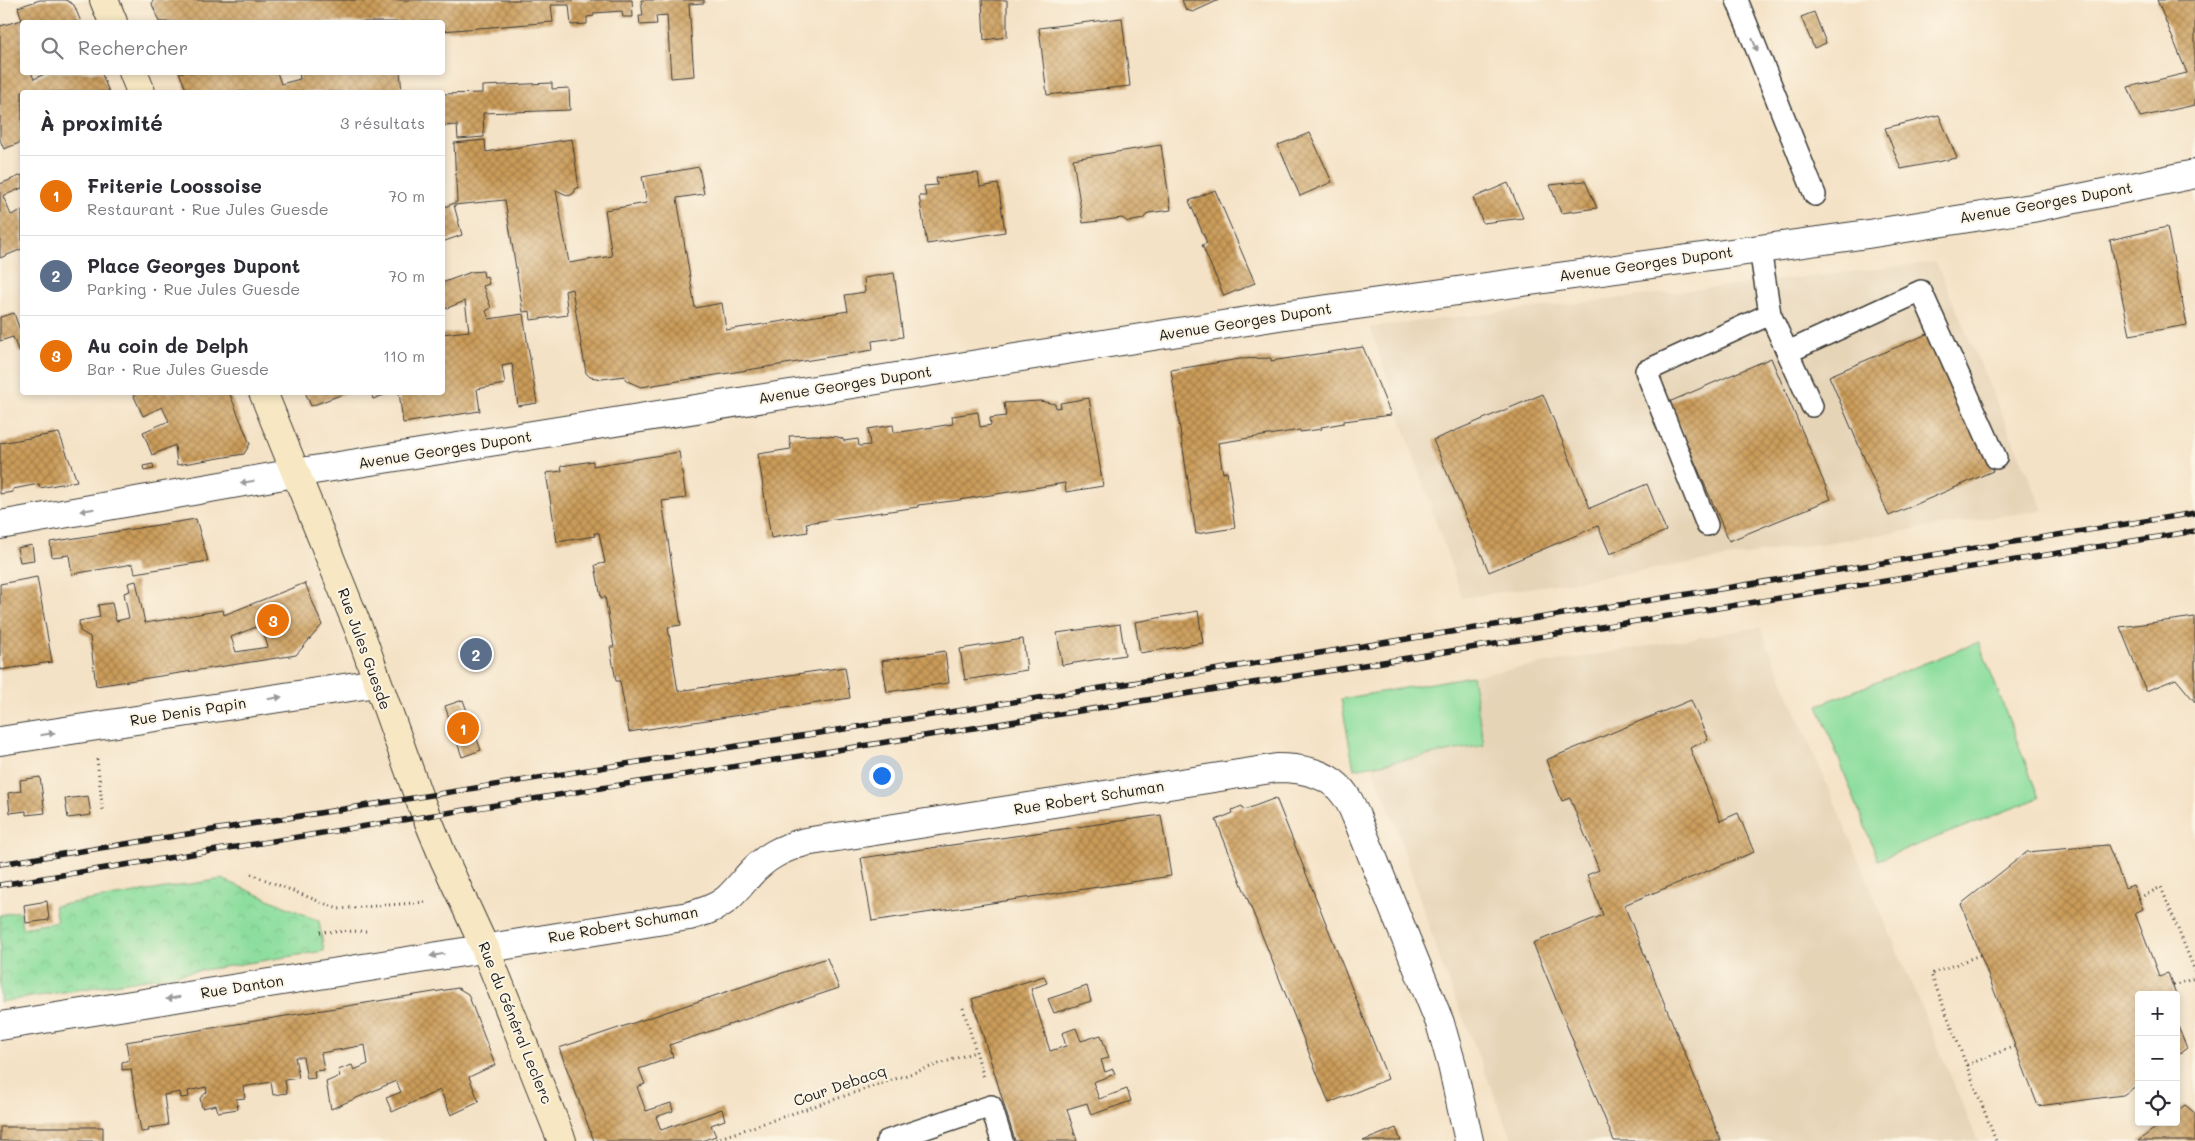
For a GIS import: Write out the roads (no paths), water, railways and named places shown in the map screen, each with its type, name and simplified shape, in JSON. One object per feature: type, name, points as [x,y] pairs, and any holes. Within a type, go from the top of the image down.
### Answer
[{"type":"street","points":[[104,0],[112,20]]},
{"type":"street","points":[[134,75],[140,90]]},
{"type":"street","name":"Avenue Georges Dupont","points":[[0,525],[295,473],[1285,315],[1760,249],[2032,208],[2195,174]]},
{"type":"street","name":"Rue Jules Guesde","points":[[264,395],[360,632],[376,682],[440,851],[465,903]]},
{"type":"street","name":"Rue Denis Papin","points":[[0,741],[376,682]]},
{"type":"street","name":"Rue Robert Schuman","points":[[485,948],[689,916],[710,910],[728,898],[770,855],[787,847],[805,842],[1277,768],[1295,768],[1314,772],[1332,782],[1345,794],[1356,816],[1440,1023],[1469,1141]]},
{"type":"street","name":"Rue du Général Leclerc","points":[[465,903],[485,948],[562,1141]]},
{"type":"street","name":"Rue Danton","points":[[0,1026],[485,948]]},
{"type":"lane","points":[[1737,0],[1815,194]]},
{"type":"lane","points":[[1760,249],[1770,314],[1812,406]]},
{"type":"lane","points":[[1788,352],[1921,291],[1996,458]]},
{"type":"lane","points":[[1707,525],[1646,371],[1770,314]]},
{"type":"lane","points":[[887,1141],[991,1106],[1002,1141]]},
{"type":"railway","points":[[0,864],[2195,513]]},
{"type":"railway","points":[[0,885],[2195,531]]},
{"type":"place","name":"Au coin de Delph","points":[[273,620]]},
{"type":"place","name":"Place Georges Dupont","points":[[476,654]]},
{"type":"place","name":"Friterie Loossoise","points":[[463,728]]}]
